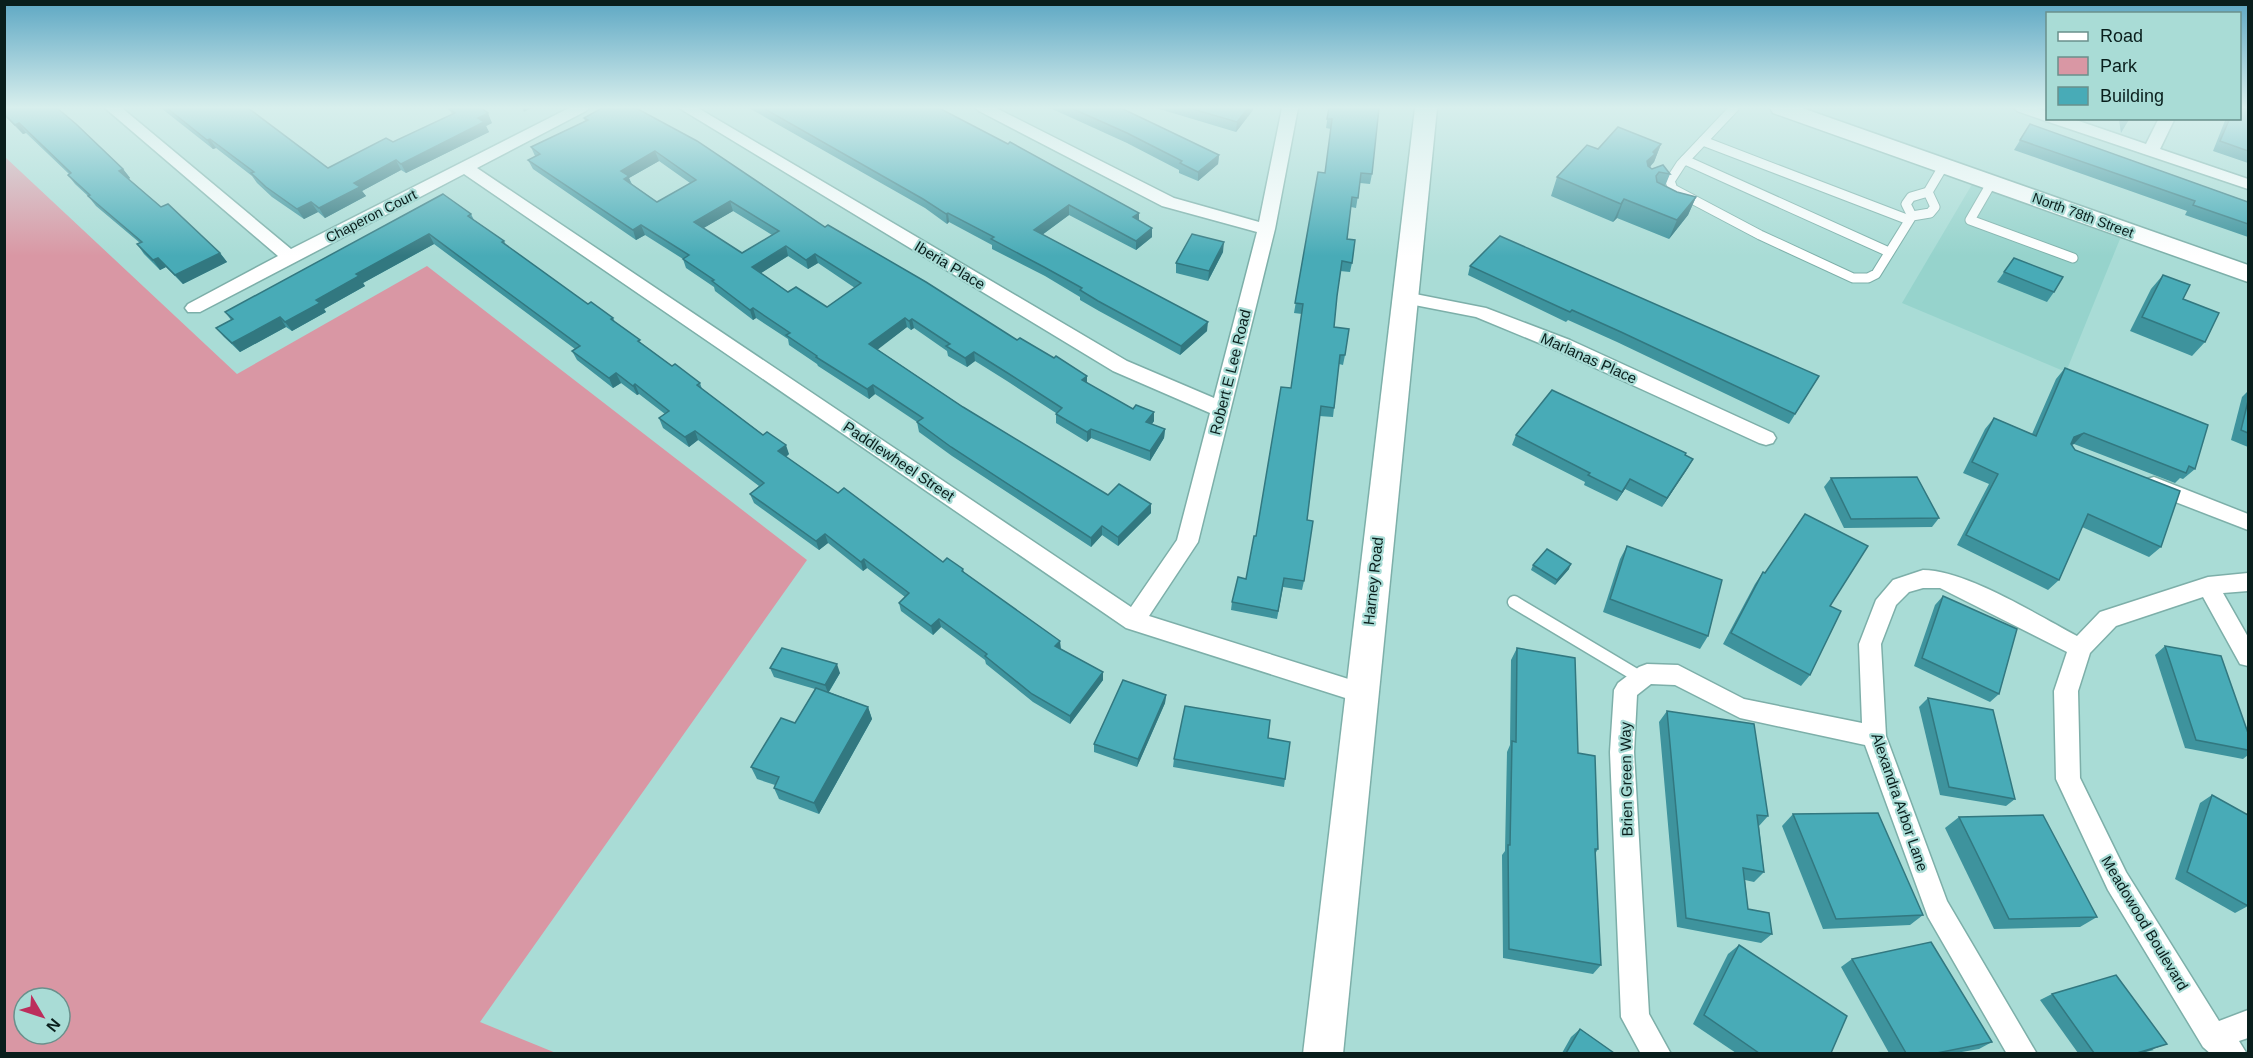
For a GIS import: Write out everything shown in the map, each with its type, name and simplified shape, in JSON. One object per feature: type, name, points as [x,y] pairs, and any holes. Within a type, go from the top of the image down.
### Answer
[{"type":"street","points":[[172,157],[290,257]]},
{"type":"street","name":"Chaperon Court","points":[[195,308],[486,157]]},
{"type":"street","name":"Iberia Place","points":[[770,157],[1120,366],[1220,409]]},
{"type":"street","points":[[1081,157],[1168,202],[1266,230]]},
{"type":"street","name":"Robert E Lee Road","points":[[1134,621],[1187,542],[1266,230],[1280,157]]},
{"type":"street","name":"Harney Road","points":[[1323,1053],[1421,157]]},
{"type":"street","name":"North 78th Street","points":[[1922,157],[2248,274]]},
{"type":"street","points":[[2170,157],[2248,184]]},
{"type":"street","name":"Paddlewheel Street","points":[[466,168],[1134,621],[1361,693]]},
{"type":"street","name":"Marlanas Place","points":[[1405,298],[1480,312],[1563,345],[1766,438]]},
{"type":"street","points":[[2140,480],[2248,522]]},
{"type":"street","name":"Alexandra Arbor Lane","points":[[2023,1053],[1938,908],[1874,736],[1870,644],[1887,600],[1901,586],[1923,579],[1949,582],[2080,648]]},
{"type":"street","name":"Meadowood Boulevard","points":[[2223,1045],[2117,881],[2068,779],[2066,691],[2080,648],[2109,619],[2208,586],[2248,582]]},
{"type":"street","points":[[2208,586],[2248,657]]},
{"type":"street","points":[[1641,678],[1647,674],[1678,675],[1740,708],[1874,736]]},
{"type":"street","name":"Brien Green Way","points":[[1641,678],[1626,690],[1622,752],[1635,1017],[1657,1053]]},
{"type":"street","points":[[2223,1045],[2248,1024]]},
{"type":"lane","points":[[1687,157],[1670,181],[1673,189],[1854,278],[1869,278],[1876,274],[1910,218],[1906,204],[1911,197],[1928,192],[1944,165]]},
{"type":"lane","points":[[1747,157],[1910,218],[1930,213],[1935,207],[1928,192]]},
{"type":"lane","points":[[1666,170],[1683,162],[1889,252]]},
{"type":"lane","points":[[1992,182],[1970,220],[2073,258]]},
{"type":"lane","points":[[1682,206],[1710,209]]},
{"type":"lane","points":[[1514,602],[1641,678]]},
{"type":"shaded area","points":[[1974,181],[2122,234],[2066,372],[1902,303]]},
{"type":"green space","points":[[5,157],[237,374],[427,266],[807,560],[480,1022],[556,1053],[5,1053]]},
{"type":"building","points":[[55,157],[111,157],[123,169],[119,171],[161,207],[168,204],[220,253],[175,275],[158,258],[153,260],[137,244],[142,242],[88,196],[90,195],[68,175],[71,173]]},
{"type":"building","points":[[234,157],[314,157],[328,168],[349,157],[414,157],[401,164],[396,160],[354,183],[360,187],[319,208],[311,202],[297,209],[266,187],[251,173],[254,172]]},
{"type":"building","points":[[533,157],[644,157],[621,171],[629,176],[624,179],[657,202],[696,180],[664,157],[721,157],[825,227],[828,225],[926,282],[1017,340],[1020,338],[1054,358],[1056,356],[1087,376],[1082,380],[1133,409],[1136,405],[1154,412],[1146,422],[1165,429],[1150,451],[1091,429],[1087,432],[1056,414],[1062,408],[974,352],[965,358],[946,346],[950,344],[912,319],[909,321],[905,318],[869,344],[963,407],[1108,495],[1119,484],[1151,504],[1118,537],[1102,526],[1091,538],[951,447],[917,422],[923,418],[873,385],[867,389],[816,357],[786,335],[790,333],[753,308],[750,310],[712,281],[714,280],[683,259],[689,255],[641,225],[633,230],[528,160]],"holes":[[[730,201],[779,231],[742,253],[694,222]],[[786,246],[806,260],[815,254],[861,283],[827,307],[796,287],[788,292],[752,267]]]},
{"type":"building","points":[[850,157],[1038,157],[1139,213],[1133,217],[1152,228],[1136,241],[1069,205],[1034,230],[1208,322],[1181,346],[1098,301],[1080,290],[1082,288],[991,239],[994,237],[946,214]]},
{"type":"building","points":[[1175,157],[1216,157],[1198,172],[1180,163],[1182,161]]},
{"type":"building","points":[[1327,157],[1374,157],[1372,174],[1361,173],[1358,198],[1352,197],[1347,239],[1355,240],[1352,263],[1342,261],[1334,327],[1349,329],[1345,355],[1340,355],[1334,408],[1321,406],[1307,520],[1313,521],[1304,581],[1284,578],[1278,611],[1232,602],[1238,577],[1246,579],[1254,536],[1256,536],[1281,387],[1291,388],[1303,304],[1295,303],[1318,172],[1325,173]]},
{"type":"building","points":[[1575,157],[1651,157],[1647,161],[1648,166],[1652,169],[1663,165],[1670,174],[1659,172],[1656,176],[1657,182],[1677,192],[1696,197],[1677,220],[1624,199],[1621,204],[1557,177]]},
{"type":"building","points":[[2070,157],[2123,157],[2248,202],[2248,224],[2193,205],[2195,201]]},
{"type":"building","points":[[443,194],[471,214],[468,216],[504,241],[502,242],[588,304],[591,302],[613,318],[611,319],[672,366],[675,364],[700,383],[697,385],[763,435],[767,432],[786,445],[778,451],[838,493],[844,488],[943,562],[947,558],[1060,641],[1055,646],[1103,672],[1070,716],[1032,694],[985,656],[987,654],[939,619],[931,626],[899,603],[909,593],[864,559],[861,562],[825,534],[816,541],[750,494],[764,483],[695,431],[685,437],[659,418],[669,411],[635,384],[633,386],[616,373],[609,378],[572,351],[580,346],[429,234],[356,274],[359,276],[316,300],[320,303],[285,322],[280,317],[232,343],[216,328],[233,319],[225,312]]},
{"type":"building","points":[[1192,234],[1224,242],[1209,271],[1176,263]]},
{"type":"building","points":[[1500,236],[1819,376],[1795,414],[1621,332],[1572,310],[1570,312],[1470,266]]},
{"type":"building","points":[[2014,258],[2063,277],[2054,292],[2004,272]]},
{"type":"building","points":[[2163,275],[2190,285],[2183,299],[2219,313],[2205,342],[2142,317]]},
{"type":"building","points":[[2065,368],[2208,425],[2195,469],[2189,466],[2186,473],[2084,433],[2074,437],[2071,444],[2075,450],[2180,491],[2161,547],[2088,514],[2059,580],[1966,535],[1998,474],[1972,462],[1994,418],[2036,436]]},
{"type":"building","points":[[1552,390],[1686,453],[1685,455],[1693,459],[1667,498],[1630,479],[1622,492],[1516,435]]},
{"type":"building","points":[[2248,401],[2248,433],[2241,430]]},
{"type":"building","points":[[1917,477],[1939,518],[1851,519],[1831,478]]},
{"type":"building","points":[[1805,514],[1868,546],[1830,606],[1841,611],[1810,675],[1731,633],[1763,572],[1765,573]]},
{"type":"building","points":[[1627,546],[1722,580],[1708,636],[1610,599]]},
{"type":"building","points":[[1547,549],[1571,564],[1557,580],[1533,565]]},
{"type":"building","points":[[1943,596],[2017,629],[1999,694],[1922,658]]},
{"type":"building","points":[[2165,646],[2221,656],[2248,733],[2248,750],[2196,740]]},
{"type":"building","points":[[782,648],[837,664],[825,685],[770,668]]},
{"type":"building","points":[[1517,648],[1575,658],[1578,753],[1595,756],[1598,849],[1595,849],[1601,965],[1509,949],[1508,845],[1510,845],[1512,741],[1516,742]]},
{"type":"building","points":[[1123,680],[1166,695],[1138,759],[1094,744]]},
{"type":"building","points":[[816,688],[868,707],[814,803],[774,788],[779,777],[751,767],[781,718],[795,723]]},
{"type":"building","points":[[1928,698],[1993,710],[2015,799],[1949,787]]},
{"type":"building","points":[[1185,706],[1270,720],[1268,738],[1290,742],[1285,779],[1174,759]]},
{"type":"building","points":[[1667,711],[1754,724],[1768,816],[1757,815],[1764,872],[1743,868],[1748,909],[1769,913],[1772,934],[1686,918]]},
{"type":"building","points":[[2212,795],[2248,815],[2248,906],[2187,872]]},
{"type":"building","points":[[1878,813],[1923,915],[1836,919],[1793,814]]},
{"type":"building","points":[[2043,815],[2097,917],[2009,919],[1959,817]]},
{"type":"building","points":[[1931,942],[1992,1042],[1937,1053],[1906,1053],[1852,959]]},
{"type":"building","points":[[1739,945],[1847,1016],[1831,1053],[1759,1053],[1704,1015]]},
{"type":"building","points":[[2116,975],[2167,1044],[2137,1053],[2094,1053],[2052,994]]},
{"type":"building","points":[[1580,1029],[1614,1053],[1566,1053]]}]
